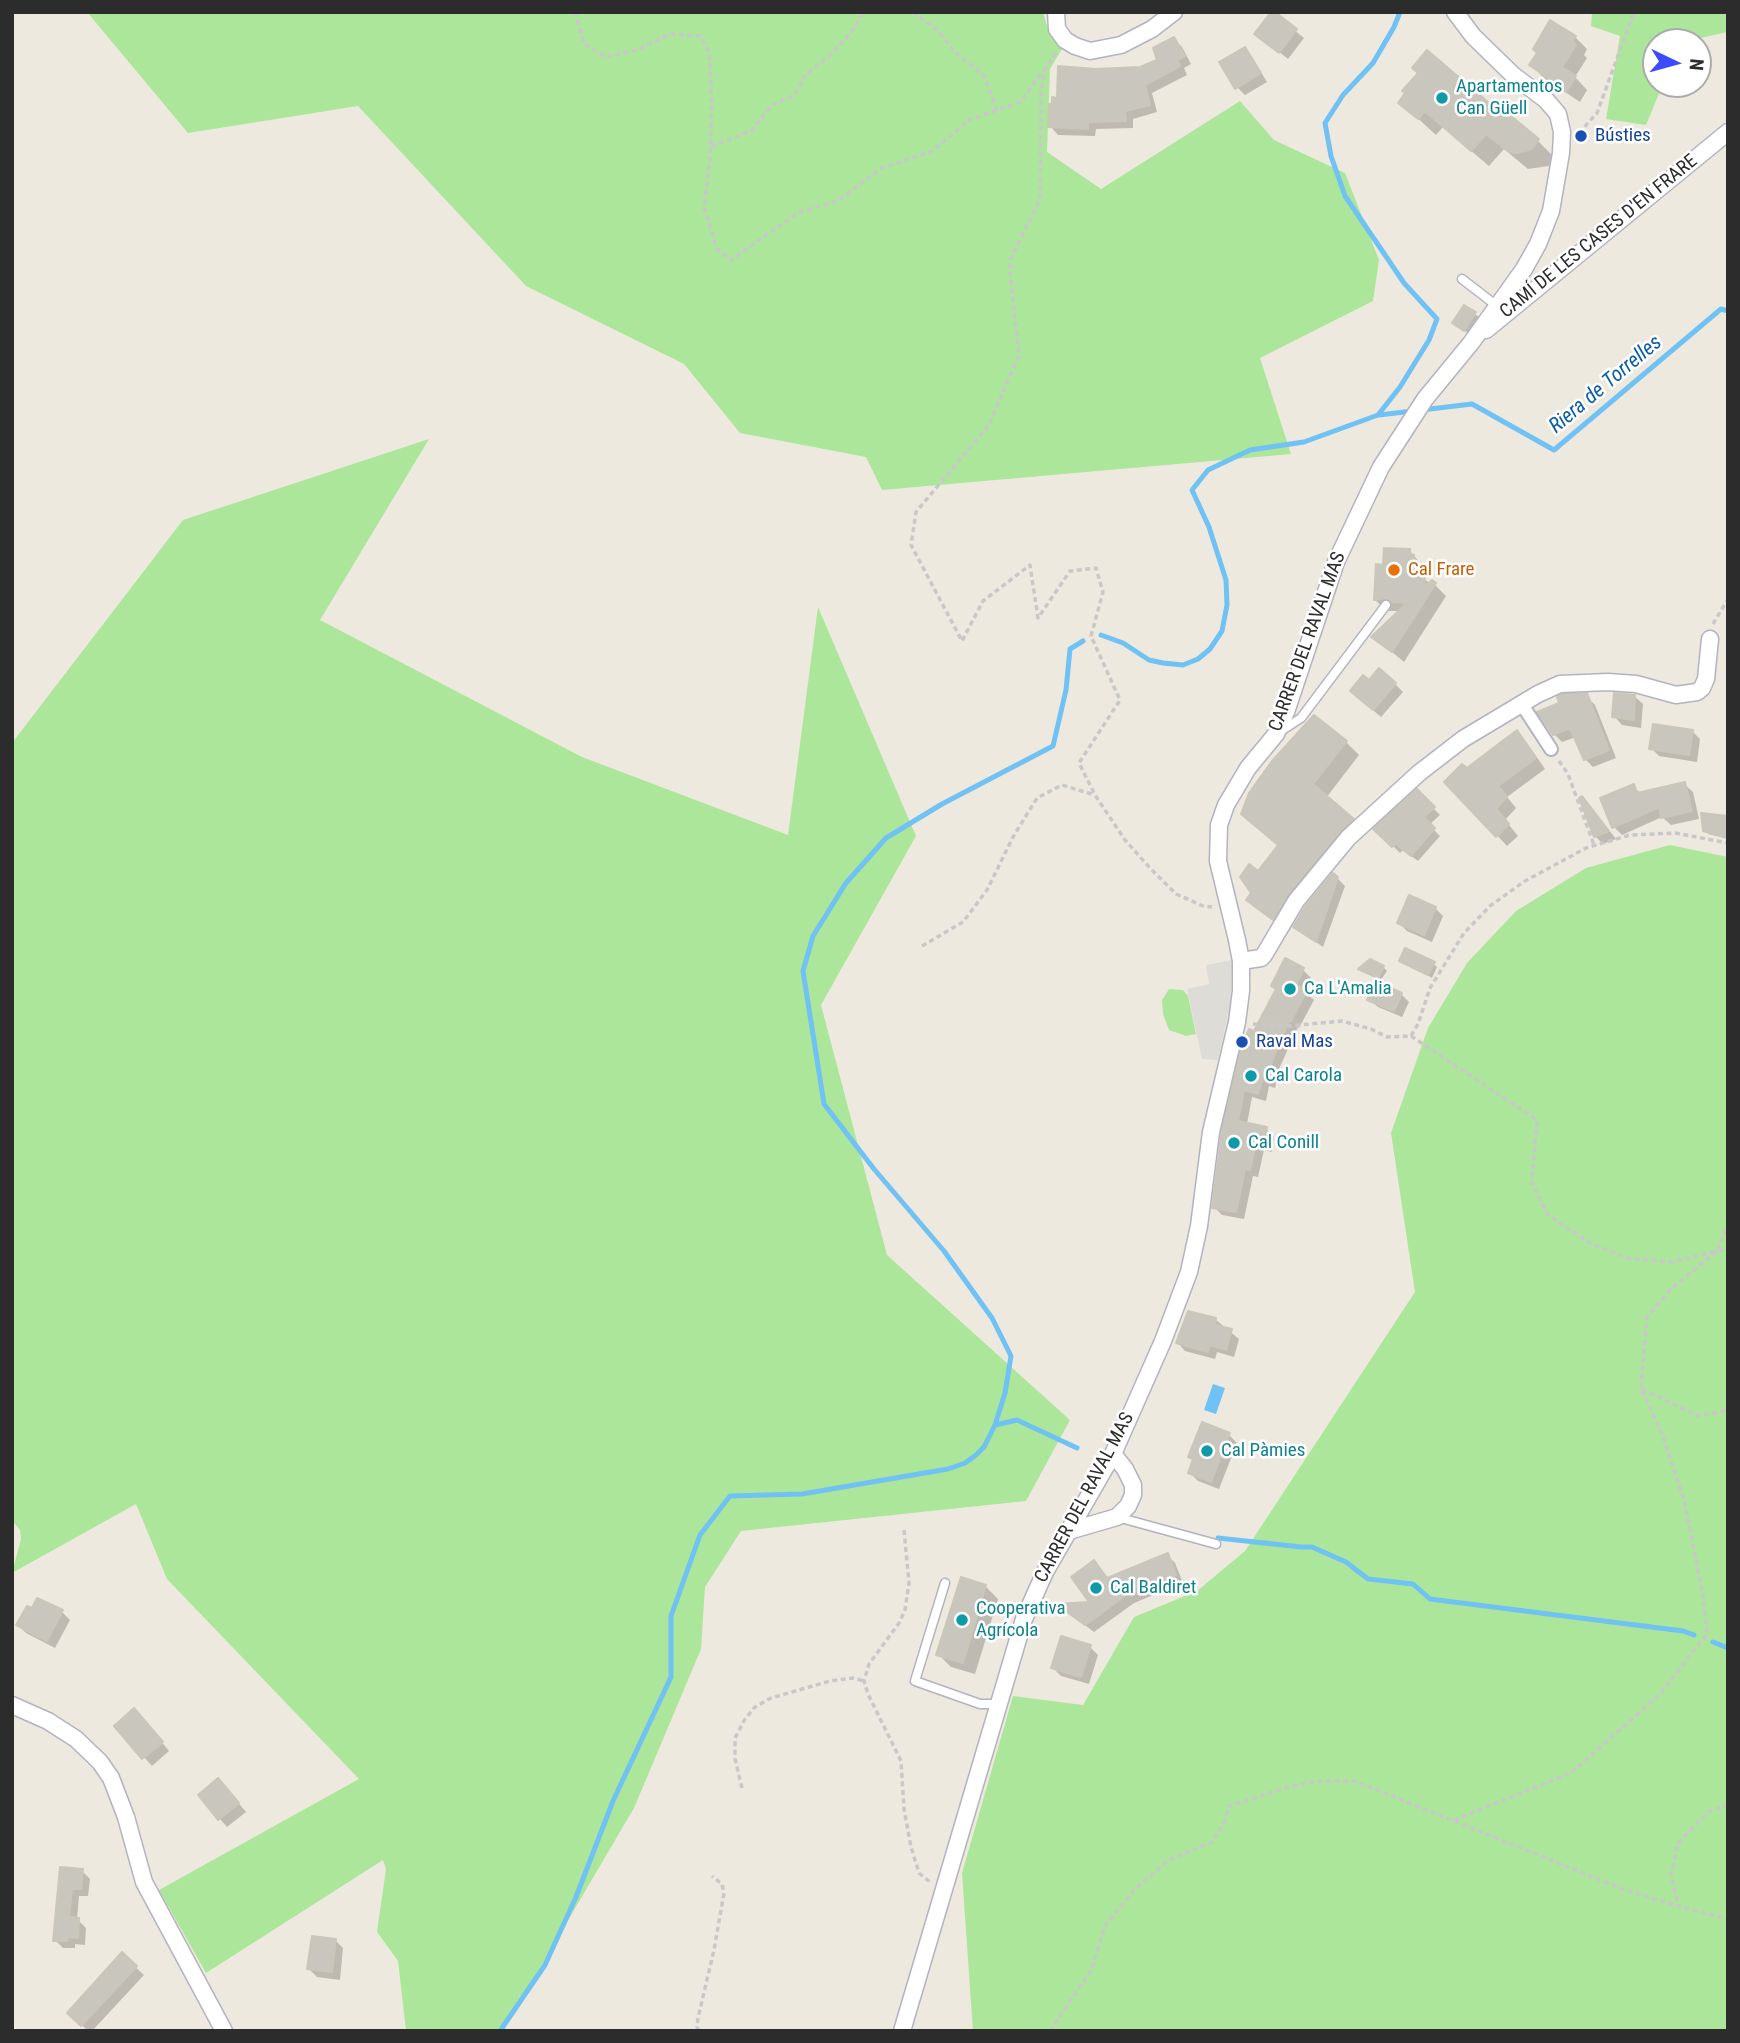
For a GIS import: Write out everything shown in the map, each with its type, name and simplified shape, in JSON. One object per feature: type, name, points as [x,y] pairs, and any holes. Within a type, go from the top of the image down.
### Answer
[{"type":"street","points":[[1056,12],[1057,29],[1065,40],[1075,47],[1090,51],[1121,45],[1152,29],[1174,12]]},
{"type":"street","points":[[1455,12],[1473,36],[1513,75],[1546,100],[1558,114],[1562,132],[1561,153],[1550,211],[1538,244],[1524,269],[1471,343]]},
{"type":"street","name":"CAMÍ DE LES CASES D'EN FRARE","points":[[1471,343],[1728,132]]},
{"type":"street","name":"CARRER DEL RAVAL MAS","points":[[902,2031],[1024,1619],[1045,1572],[1113,1454],[1163,1341],[1189,1272],[1199,1226],[1211,1132],[1237,1022],[1241,990],[1241,961],[1218,861],[1219,825],[1226,805],[1248,768],[1276,734],[1286,712],[1341,550],[1381,467],[1425,399],[1471,343]]},
{"type":"street","points":[[1241,961],[1261,958],[1264,955],[1296,901],[1348,838],[1389,798],[1463,739],[1550,687],[1580,681],[1636,684],[1676,695],[1697,692],[1706,679],[1710,639]]},
{"type":"street","points":[[1521,703],[1550,749]]},
{"type":"street","points":[[1069,1531],[1117,1517],[1128,1506],[1133,1495],[1133,1485],[1113,1454]]},
{"type":"street","points":[[12,1705],[69,1734],[89,1750],[111,1778],[126,1817],[144,1882],[224,2031]]},
{"type":"lane","points":[[1462,279],[1496,306]]},
{"type":"lane","points":[[1276,734],[1301,718],[1386,605]]},
{"type":"lane","points":[[1117,1517],[1216,1544]]},
{"type":"lane","points":[[945,1583],[915,1681],[980,1704],[998,1704]]},
{"type":"path","points":[[575,12],[584,44],[606,57],[637,50],[670,34],[700,36],[709,51],[712,102],[711,146],[704,207],[717,249],[731,260],[798,213],[839,200],[880,169],[932,150],[969,120],[1020,102],[1065,40]]},
{"type":"path","points":[[711,146],[751,131],[772,105],[795,95],[805,75],[829,56],[852,32],[863,12]]},
{"type":"path","points":[[913,12],[937,30],[954,52],[984,76],[997,110]]},
{"type":"path","points":[[1561,153],[1597,113],[1634,12]]},
{"type":"path","points":[[1045,69],[1041,92],[1040,199],[1009,262],[1019,355],[989,425],[916,512],[911,545],[962,641],[983,601],[1030,565],[1038,618],[1070,571],[1096,568],[1103,592],[1091,636],[1120,700],[1079,763],[1095,795],[1125,840],[1176,894],[1203,906],[1230,908]]},
{"type":"path","points":[[1710,639],[1715,617],[1728,598]]},
{"type":"path","points":[[1550,749],[1569,774],[1594,845]]},
{"type":"path","points":[[922,946],[963,922],[987,890],[1013,837],[1037,798],[1062,785],[1095,795]]},
{"type":"path","points":[[1411,1035],[1418,1024],[1430,988],[1451,950],[1476,920],[1507,892],[1525,881],[1594,845],[1630,835],[1675,833],[1728,843]]},
{"type":"path","points":[[1237,1022],[1289,1027],[1342,1020],[1387,1037],[1411,1035],[1537,1120],[1532,1183],[1548,1215],[1592,1244],[1627,1258],[1672,1262],[1728,1250]]},
{"type":"path","points":[[1454,1820],[1571,1773],[1660,1694],[1707,1633],[1703,1595],[1684,1500],[1661,1434],[1641,1388],[1647,1317],[1670,1290],[1717,1251],[1728,1225]]},
{"type":"path","points":[[1641,1388],[1698,1416],[1728,1410]]},
{"type":"path","points":[[904,1530],[909,1583],[905,1611],[869,1664],[864,1681],[901,1761],[904,1809],[919,1872],[930,1882],[946,1885]]},
{"type":"path","points":[[742,1788],[735,1759],[735,1738],[755,1707],[771,1698],[830,1681],[853,1678],[864,1681]]},
{"type":"path","points":[[1050,2031],[1092,1969],[1105,1926],[1133,1890],[1168,1860],[1212,1842],[1223,1825],[1229,1806],[1318,1780],[1355,1782],[1625,1890],[1728,1919]]},
{"type":"path","points":[[1678,1906],[1671,1874],[1678,1843],[1709,1812],[1728,1804]]},
{"type":"path","points":[[699,2031],[696,2027],[720,1925],[724,1893],[722,1884],[712,1876]]},
{"type":"green space","points":[[87,12],[1043,12],[1049,33],[1062,49],[1050,69],[1047,152],[1101,189],[1240,101],[1274,140],[1345,173],[1379,260],[1373,301],[1260,358],[1291,454],[882,490],[866,457],[740,433],[684,364],[526,286],[358,106],[188,133]]},
{"type":"green space","points":[[1592,12],[1728,12],[1728,32],[1712,35],[1712,28],[1642,28],[1642,98],[1657,98],[1646,125],[1606,119],[1620,36],[1591,26]]},
{"type":"green space","points":[[429,439],[320,620],[582,757],[788,835],[818,607],[916,836],[821,1005],[887,1255],[1070,1420],[1026,1501],[741,1531],[705,1587],[701,1649],[634,1808],[503,2031],[406,2031],[398,1961],[377,1932],[386,1869],[383,1860],[206,1973],[159,1890],[359,1779],[167,1579],[136,1504],[12,1573],[21,1539],[20,1530],[12,1520],[12,743],[183,520]]},
{"type":"green space","points":[[1670,845],[1728,857],[1728,2031],[973,2031],[962,1873],[1013,1696],[1083,1705],[1134,1617],[1197,1591],[1245,1551],[1415,1292],[1391,1133],[1428,1028],[1467,963],[1516,911],[1586,868]]},
{"type":"green space","points":[[1169,989],[1183,990],[1188,996],[1196,1034],[1186,1036],[1169,1030],[1163,1014],[1162,1000]]},
{"type":"shaded area","points":[[1232,960],[1231,1000],[1218,1060],[1202,1059],[1187,989],[1209,984],[1206,965]]},
{"type":"water","points":[[1213,1384],[1225,1388],[1216,1414],[1204,1410]]},
{"type":"building","points":[[1271,12],[1275,12],[1297,29],[1279,53],[1254,34]]},
{"type":"building","points":[[1550,20],[1576,36],[1572,42],[1576,45],[1562,67],[1576,76],[1567,91],[1529,65],[1537,53],[1533,49]]},
{"type":"building","points":[[1174,37],[1185,56],[1177,60],[1180,66],[1145,85],[1150,105],[1125,111],[1126,121],[1088,122],[1088,129],[1048,127],[1049,104],[1052,104],[1052,97],[1057,98],[1058,66],[1095,69],[1140,67],[1157,60],[1153,48]]},
{"type":"building","points":[[1245,47],[1261,73],[1235,89],[1219,62]]},
{"type":"building","name":"Apartamentos Can Güell","points":[[1427,50],[1502,114],[1505,111],[1539,139],[1532,149],[1509,152],[1486,134],[1471,151],[1425,111],[1418,119],[1398,103],[1405,93],[1402,91],[1418,73],[1412,68]]},
{"type":"building","points":[[1464,305],[1476,312],[1464,331],[1452,323]]},
{"type":"building","name":"Cal Frare","points":[[1384,548],[1410,549],[1410,554],[1414,555],[1412,576],[1425,577],[1424,587],[1432,580],[1436,583],[1392,652],[1371,637],[1407,603],[1392,602],[1386,598],[1374,600],[1376,564],[1383,565]]},
{"type":"building","points":[[1379,668],[1396,683],[1373,710],[1350,691],[1363,675],[1369,680]]},
{"type":"building","points":[[1587,693],[1609,750],[1584,760],[1570,728],[1553,735],[1537,712],[1559,703],[1557,697],[1562,694]]},
{"type":"building","points":[[1614,693],[1635,695],[1634,720],[1612,717]]},
{"type":"building","points":[[1314,715],[1347,741],[1313,784],[1354,819],[1340,831],[1288,894],[1273,920],[1246,900],[1251,893],[1240,877],[1249,864],[1258,871],[1278,845],[1241,814],[1249,793],[1272,761]]},
{"type":"building","points":[[1653,724],[1693,730],[1689,755],[1649,749]]},
{"type":"building","points":[[1517,730],[1536,758],[1498,786],[1507,797],[1496,809],[1509,824],[1496,837],[1444,782],[1462,764],[1467,768]]},
{"type":"building","points":[[1685,782],[1692,811],[1661,818],[1659,807],[1612,828],[1600,798],[1634,784],[1637,793]]},
{"type":"building","points":[[1417,789],[1435,807],[1424,817],[1435,828],[1411,856],[1396,844],[1392,847],[1373,829]]},
{"type":"building","points":[[1582,796],[1609,831],[1594,837],[1579,798]]},
{"type":"building","points":[[1701,813],[1728,816],[1728,838],[1703,831]]},
{"type":"building","points":[[1333,873],[1338,877],[1316,942],[1293,927],[1305,907]]},
{"type":"building","points":[[1409,895],[1436,907],[1424,935],[1397,923]]},
{"type":"building","points":[[1405,948],[1435,962],[1428,975],[1399,961]]},
{"type":"building","points":[[1285,958],[1304,968],[1296,985],[1307,990],[1291,1021],[1289,1020],[1267,1081],[1262,1080],[1258,1094],[1244,1090],[1238,1121],[1267,1127],[1264,1145],[1256,1143],[1250,1170],[1245,1169],[1236,1212],[1212,1208],[1222,1129],[1242,1046],[1249,1029],[1254,1031],[1276,989],[1271,986]]},
{"type":"building","points":[[1370,959],[1384,966],[1378,978],[1358,969]]},
{"type":"building","points":[[1375,981],[1402,993],[1394,1011],[1367,1000]]},
{"type":"building","points":[[1188,1311],[1216,1318],[1215,1325],[1232,1329],[1226,1350],[1210,1345],[1208,1352],[1176,1343]]},
{"type":"building","name":"Cal Pàmies","points":[[1202,1422],[1230,1433],[1211,1482],[1188,1473],[1193,1459],[1188,1457]]},
{"type":"building","points":[[1168,1553],[1176,1575],[1126,1595],[1085,1625],[1056,1604],[1089,1602],[1071,1577],[1094,1560],[1107,1578]]},
{"type":"building","name":"Cooperativa Agrícola","points":[[961,1577],[986,1585],[963,1663],[936,1655]]},
{"type":"building","points":[[37,1598],[63,1610],[47,1641],[16,1625],[27,1606],[32,1608]]},
{"type":"building","points":[[1061,1636],[1091,1645],[1081,1677],[1051,1668]]},
{"type":"building","points":[[134,1708],[163,1742],[142,1759],[114,1726]]},
{"type":"building","points":[[218,1778],[239,1803],[218,1820],[198,1795]]},
{"type":"building","points":[[60,1867],[83,1869],[81,1889],[72,1889],[69,1917],[79,1918],[78,1938],[68,1937],[67,1941],[53,1941]]},
{"type":"building","points":[[312,1936],[336,1939],[332,1972],[307,1969]]},
{"type":"building","points":[[122,1952],[137,1966],[81,2026],[67,2013]]},
{"type":"waterway","name":"Riera de Torrelles","points":[[1101,635],[1123,643],[1149,660],[1163,663],[1183,665],[1198,659],[1210,649],[1222,631],[1227,605],[1226,580],[1209,527],[1192,490],[1208,470],[1250,450],[1304,442],[1378,415],[1400,387],[1429,340],[1437,319],[1404,283],[1345,196],[1331,156],[1325,123],[1343,95],[1373,63],[1400,12]]},
{"type":"waterway","name":"Riera de Torrelles","points":[[1379,415],[1472,404],[1554,450],[1721,309],[1728,311]]},
{"type":"waterway","points":[[995,1425],[1005,1393],[1011,1356],[992,1318],[944,1251],[874,1169],[824,1104],[803,971],[813,936],[846,883],[886,838],[942,804],[1053,746],[1066,690],[1070,649],[1083,641]]},
{"type":"waterway","points":[[500,2031],[545,1965],[576,1897],[613,1801],[671,1677],[671,1616],[700,1535],[730,1496],[802,1494],[948,1469],[965,1463],[976,1455],[984,1447],[995,1425],[1017,1420],[1077,1448]]},
{"type":"waterway","points":[[1218,1538],[1312,1547],[1346,1562],[1368,1579],[1413,1584],[1430,1599],[1683,1631],[1694,1635]]},
{"type":"waterway","points":[[1713,1642],[1728,1648]]},
{"type":"place","name":"Apartamentos Can Güell","points":[[1442,98]]},
{"type":"place","name":"Bústies","points":[[1581,136]]},
{"type":"place","name":"Cal Frare","points":[[1394,570]]},
{"type":"place","name":"Ca L'Amalia","points":[[1290,989]]},
{"type":"place","name":"Raval Mas","points":[[1242,1042]]},
{"type":"place","name":"Cal Carola","points":[[1251,1076]]},
{"type":"place","name":"Cal Conill","points":[[1234,1143]]},
{"type":"place","name":"Cal Pàmies","points":[[1207,1451]]},
{"type":"place","name":"Cal Baldiret","points":[[1096,1588]]},
{"type":"place","name":"Cooperativa Agrícola","points":[[962,1620]]}]
